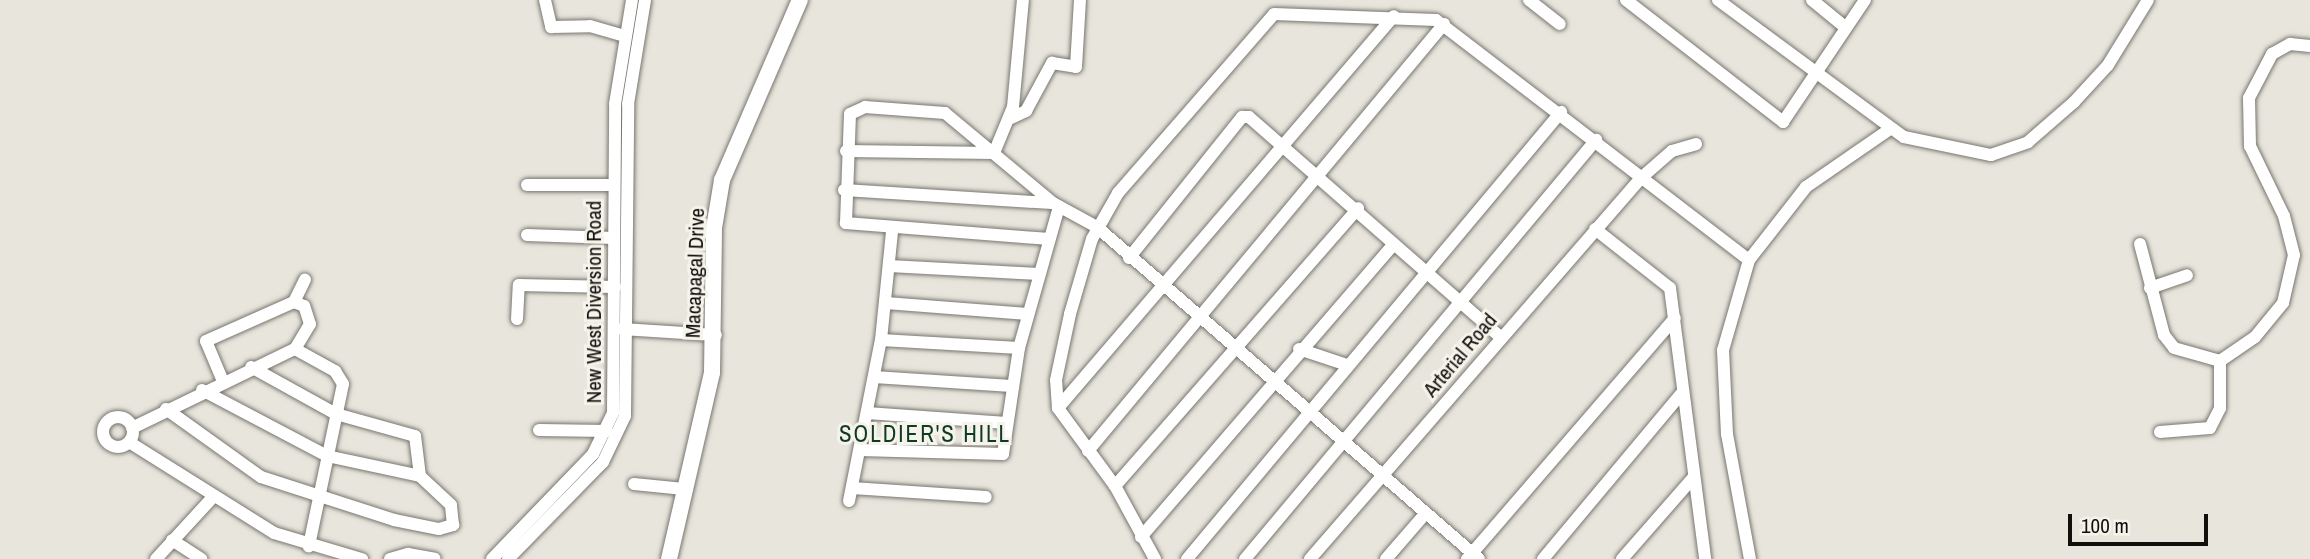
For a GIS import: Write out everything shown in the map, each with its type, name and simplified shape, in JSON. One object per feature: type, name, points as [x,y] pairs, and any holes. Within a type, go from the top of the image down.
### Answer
[{"type":"main road","name":"Macapagal Drive","points":[[670,559],[716,335],[714,228],[722,180],[800,0]]},
{"type":"street","points":[[545,0],[551,27],[590,26],[625,36]]},
{"type":"street","name":"New West Diversion Road","points":[[508,559],[603,462],[620,433],[628,402],[622,329],[615,288],[614,185],[625,36],[632,0]]},
{"type":"street","name":"New West Diversion Road","points":[[492,559],[607,431],[615,401],[622,329],[628,104],[645,0]]},
{"type":"street","points":[[994,153],[1011,118],[1023,0]]},
{"type":"street","points":[[1011,118],[1026,111],[1052,63],[1076,67],[1080,0]]},
{"type":"street","points":[[1529,0],[1560,24]]},
{"type":"street","points":[[1626,0],[1783,122],[1864,0]]},
{"type":"street","points":[[1718,0],[1890,129],[1964,154],[2016,148],[2108,65],[2148,0]]},
{"type":"street","points":[[1812,0],[1845,27]]},
{"type":"street","points":[[1155,559],[1115,486],[1058,408],[1056,380],[1070,314],[1097,227],[1189,107],[1274,14],[1394,16],[1444,24],[1749,260]]},
{"type":"street","points":[[1058,408],[1163,289],[1394,16]]},
{"type":"street","points":[[1088,451],[1322,175],[1444,24]]},
{"type":"street","points":[[2220,361],[2255,337],[2291,283],[2294,255],[2284,216],[2250,146],[2247,115],[2272,54],[2290,44],[2310,46]]},
{"type":"street","points":[[1049,239],[892,231],[846,223],[844,190],[850,114],[865,107],[940,111],[1056,205],[1097,227],[1163,289],[1311,408],[1473,557],[1675,318]]},
{"type":"street","points":[[1187,559],[1561,112]]},
{"type":"street","points":[[1129,258],[1242,117],[1322,175],[1394,244],[1500,337]]},
{"type":"street","points":[[1750,559],[1727,435],[1723,350],[1749,260],[1807,187],[1890,129]]},
{"type":"street","points":[[1245,559],[1343,437],[1462,303],[1596,140]]},
{"type":"street","name":"Arterial Road","points":[[1310,559],[1385,475],[1500,337],[1641,178],[1672,152],[1696,144]]},
{"type":"street","points":[[846,150],[994,153]]},
{"type":"street","points":[[527,186],[614,185]]},
{"type":"street","points":[[844,190],[1056,205]]},
{"type":"street","points":[[860,450],[996,458],[1007,423],[1019,348],[1056,205]]},
{"type":"street","points":[[1115,486],[1239,349],[1358,208]]},
{"type":"street","points":[[1595,229],[1668,284],[1675,318],[1681,394],[1705,559]]},
{"type":"street","points":[[849,501],[881,340],[892,231]]},
{"type":"street","points":[[527,235],[614,238]]},
{"type":"street","points":[[1141,537],[1299,349],[1394,244]]},
{"type":"street","points":[[2140,244],[2150,288],[2174,348],[2220,361]]},
{"type":"street","points":[[888,266],[1039,274]]},
{"type":"street","points":[[2150,288],[2187,275]]},
{"type":"street","points":[[222,379],[206,341],[294,302],[305,279]]},
{"type":"street","points":[[517,319],[519,285],[615,288]]},
{"type":"street","points":[[129,442],[132,428],[222,379],[295,349],[310,324],[304,306],[294,302]]},
{"type":"street","points":[[886,303],[1028,314]]},
{"type":"street","points":[[622,329],[716,335]]},
{"type":"street","points":[[881,340],[1019,348]]},
{"type":"street","points":[[295,349],[341,378],[309,546]]},
{"type":"street","points":[[1299,349],[1347,365]]},
{"type":"street","points":[[2160,432],[2210,428],[2220,408],[2220,361]]},
{"type":"street","points":[[251,367],[336,414],[415,436],[420,476]]},
{"type":"street","points":[[874,377],[1012,386]]},
{"type":"street","points":[[166,409],[261,477],[394,520],[449,529],[451,505],[420,476],[327,456],[202,390]]},
{"type":"street","points":[[1543,559],[1681,394]]},
{"type":"street","points":[[867,412],[1007,423]]},
{"type":"street","points":[[132,428],[116,417],[104,428],[113,445],[129,442],[212,498],[309,546],[362,559]]},
{"type":"street","points":[[539,430],[607,431]]},
{"type":"street","points":[[1622,559],[1693,478]]},
{"type":"street","points":[[634,484],[684,489]]},
{"type":"street","points":[[852,488],[986,497]]},
{"type":"street","points":[[156,559],[212,498]]},
{"type":"street","points":[[1385,559],[1425,514]]},
{"type":"street","points":[[172,540],[201,559]]},
{"type":"street","points":[[390,559],[435,559]]},
{"type":"district","name":"SOLDIER'S HILL","points":[[925,434]]}]
